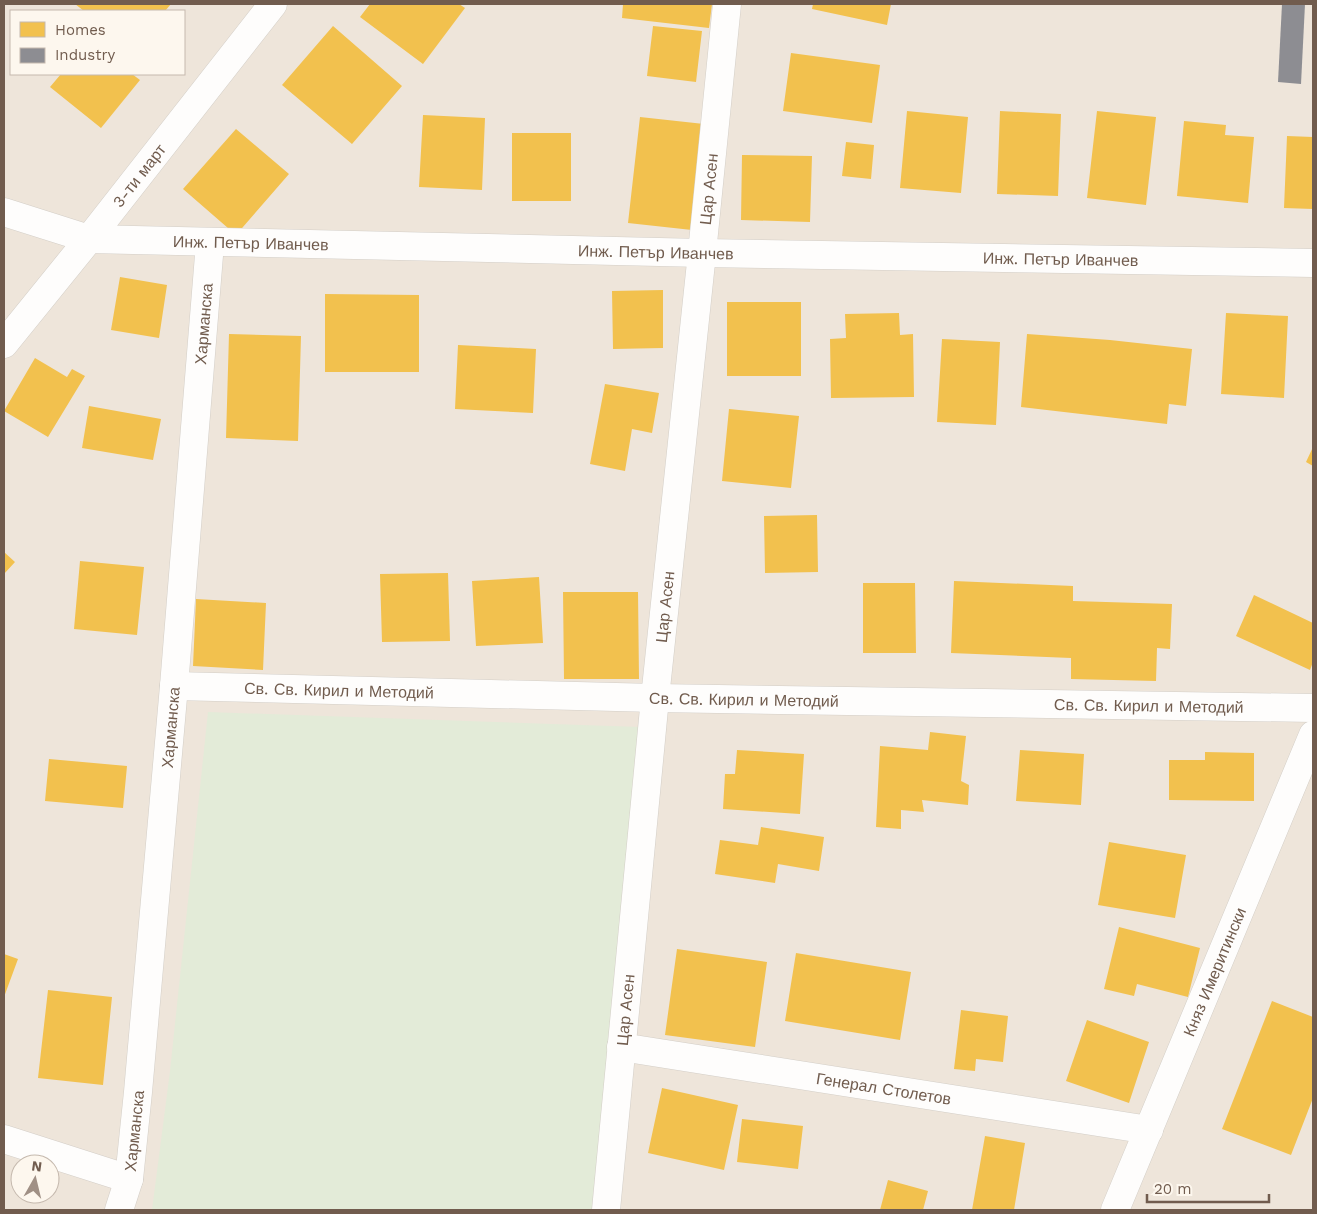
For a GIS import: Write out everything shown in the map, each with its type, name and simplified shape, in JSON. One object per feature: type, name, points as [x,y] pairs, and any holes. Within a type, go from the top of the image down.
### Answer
[{"type":"street","name":"3-ти март","points":[[4,344],[89,239],[273,4]]},
{"type":"street","name":"Цар Асен","points":[[606,1210],[654,698],[727,4]]},
{"type":"street","name":"Инж. Петър Иванчев","points":[[4,212],[89,239],[702,253],[1313,263]]},
{"type":"street","name":"Харманска","points":[[119,1210],[129,1179],[174,686],[210,243]]},
{"type":"street","name":"Св. Св. Кирил и Методий","points":[[174,686],[654,698],[1313,708]]},
{"type":"street","name":"Княз Имеритински","points":[[1115,1210],[1313,735]]},
{"type":"street","name":"Генерал Столетов","points":[[620,1047],[1149,1130]]},
{"type":"street","points":[[4,1138],[129,1179]]},
{"type":"shaded area","points":[[4,4],[1313,4],[1313,1210],[4,1210]]},
{"type":"green space","points":[[208,712],[641,727],[600,1210],[152,1210],[170,1071]]},
{"type":"building: Homes","points":[[75,4],[171,4],[166,10],[83,10]]},
{"type":"building: Homes","points":[[370,4],[459,4],[465,8],[423,64],[360,17]]},
{"type":"building: Homes","points":[[623,4],[712,4],[709,28],[622,18]]},
{"type":"building: Homes","points":[[813,4],[891,4],[887,25],[812,9]]},
{"type":"building: Homes","points":[[333,26],[402,86],[352,144],[282,85]]},
{"type":"building: Homes","points":[[653,26],[702,31],[696,82],[647,76]]},
{"type":"building: Homes","points":[[791,53],[880,65],[872,123],[783,111]]},
{"type":"building: Homes","points":[[60,75],[133,75],[140,80],[101,128],[50,87]]},
{"type":"building: Homes","points":[[907,111],[968,117],[961,193],[900,188]]},
{"type":"building: Homes","points":[[1000,111],[1061,114],[1058,196],[997,194]]},
{"type":"building: Homes","points":[[1097,111],[1156,117],[1146,205],[1087,198]]},
{"type":"building: Homes","points":[[423,115],[485,118],[482,190],[419,187]]},
{"type":"building: Homes","points":[[640,117],[704,124],[692,230],[628,223]]},
{"type":"building: Homes","points":[[1184,121],[1226,125],[1225,135],[1254,137],[1248,203],[1177,196]]},
{"type":"building: Homes","points":[[236,129],[289,174],[236,235],[183,189]]},
{"type":"building: Homes","points":[[512,133],[571,133],[571,201],[512,201]]},
{"type":"building: Homes","points":[[1287,136],[1313,137],[1313,209],[1284,208]]},
{"type":"building: Homes","points":[[846,142],[874,145],[871,179],[842,176]]},
{"type":"building: Homes","points":[[742,155],[812,156],[810,222],[741,220]]},
{"type":"building: Homes","points":[[120,277],[167,285],[159,338],[111,330]]},
{"type":"building: Homes","points":[[663,290],[663,348],[613,349],[612,291]]},
{"type":"building: Homes","points":[[325,294],[419,295],[419,372],[325,372]]},
{"type":"building: Homes","points":[[727,302],[801,302],[801,376],[727,376]]},
{"type":"building: Homes","points":[[899,313],[900,335],[913,334],[914,397],[831,398],[830,339],[846,338],[845,314]]},
{"type":"building: Homes","points":[[1226,313],[1288,316],[1284,398],[1221,394]]},
{"type":"building: Homes","points":[[229,334],[301,336],[298,441],[226,438]]},
{"type":"building: Homes","points":[[1027,334],[1110,340],[1192,349],[1186,406],[1169,404],[1167,424],[1021,407]]},
{"type":"building: Homes","points":[[942,339],[1000,342],[996,425],[937,422]]},
{"type":"building: Homes","points":[[458,345],[536,349],[533,413],[455,409]]},
{"type":"building: Homes","points":[[35,358],[67,377],[72,369],[85,376],[48,437],[4,411]]},
{"type":"building: Homes","points":[[605,384],[659,393],[652,433],[632,429],[625,471],[590,464]]},
{"type":"building: Homes","points":[[89,406],[161,419],[153,460],[82,448]]},
{"type":"building: Homes","points":[[729,409],[799,416],[791,488],[722,481]]},
{"type":"building: Homes","points":[[1313,447],[1313,466],[1306,462]]},
{"type":"building: Homes","points":[[817,515],[818,572],[765,573],[764,516]]},
{"type":"building: Homes","points":[[4,552],[15,562],[4,574]]},
{"type":"building: Homes","points":[[80,561],[144,567],[137,635],[74,629]]},
{"type":"building: Homes","points":[[448,573],[450,641],[382,642],[380,574]]},
{"type":"building: Homes","points":[[539,577],[543,643],[476,646],[472,581]]},
{"type":"building: Homes","points":[[954,581],[1073,586],[1073,601],[1172,604],[1170,649],[1157,648],[1156,681],[1071,679],[1071,658],[951,653]]},
{"type":"building: Homes","points":[[863,583],[915,583],[916,653],[863,653]]},
{"type":"building: Homes","points":[[563,592],[638,592],[639,679],[564,679]]},
{"type":"building: Homes","points":[[1254,595],[1313,623],[1313,662],[1310,670],[1236,636]]},
{"type":"building: Homes","points":[[196,599],[266,603],[263,670],[193,666]]},
{"type":"building: Homes","points":[[930,732],[966,736],[961,781],[969,785],[968,805],[922,800],[924,812],[901,810],[901,829],[876,827],[880,746],[928,750]]},
{"type":"building: Homes","points":[[737,750],[804,754],[800,814],[723,809],[725,774],[735,774]]},
{"type":"building: Homes","points":[[1020,750],[1084,754],[1081,805],[1016,801]]},
{"type":"building: Homes","points":[[1205,752],[1254,753],[1254,801],[1169,800],[1169,760],[1205,760]]},
{"type":"building: Homes","points":[[49,759],[127,766],[123,808],[45,801]]},
{"type":"building: Homes","points":[[761,827],[824,837],[819,871],[778,864],[775,883],[715,874],[720,840],[758,845]]},
{"type":"building: Homes","points":[[1109,842],[1186,855],[1175,918],[1098,905]]},
{"type":"building: Homes","points":[[1119,927],[1200,948],[1188,997],[1137,984],[1134,996],[1104,989]]},
{"type":"building: Homes","points":[[677,949],[767,962],[755,1047],[665,1035]]},
{"type":"building: Homes","points":[[796,953],[911,972],[900,1040],[785,1021]]},
{"type":"building: Homes","points":[[4,954],[18,959],[4,997]]},
{"type":"building: Homes","points":[[48,990],[112,997],[103,1085],[38,1078]]},
{"type":"building: Homes","points":[[1272,1001],[1313,1017],[1313,1098],[1291,1155],[1222,1129]]},
{"type":"building: Homes","points":[[961,1010],[1008,1016],[1003,1062],[976,1059],[975,1071],[954,1069]]},
{"type":"building: Homes","points":[[1087,1020],[1149,1042],[1129,1103],[1066,1081]]},
{"type":"building: Homes","points":[[662,1088],[738,1105],[724,1170],[648,1153]]},
{"type":"building: Homes","points":[[742,1119],[803,1126],[798,1169],[737,1162]]},
{"type":"building: Homes","points":[[985,1136],[1025,1143],[1014,1210],[972,1210]]},
{"type":"building: Homes","points":[[888,1180],[928,1191],[923,1210],[880,1210]]},
{"type":"building: Industry","points":[[1282,4],[1305,4],[1301,84],[1278,82]]}]
